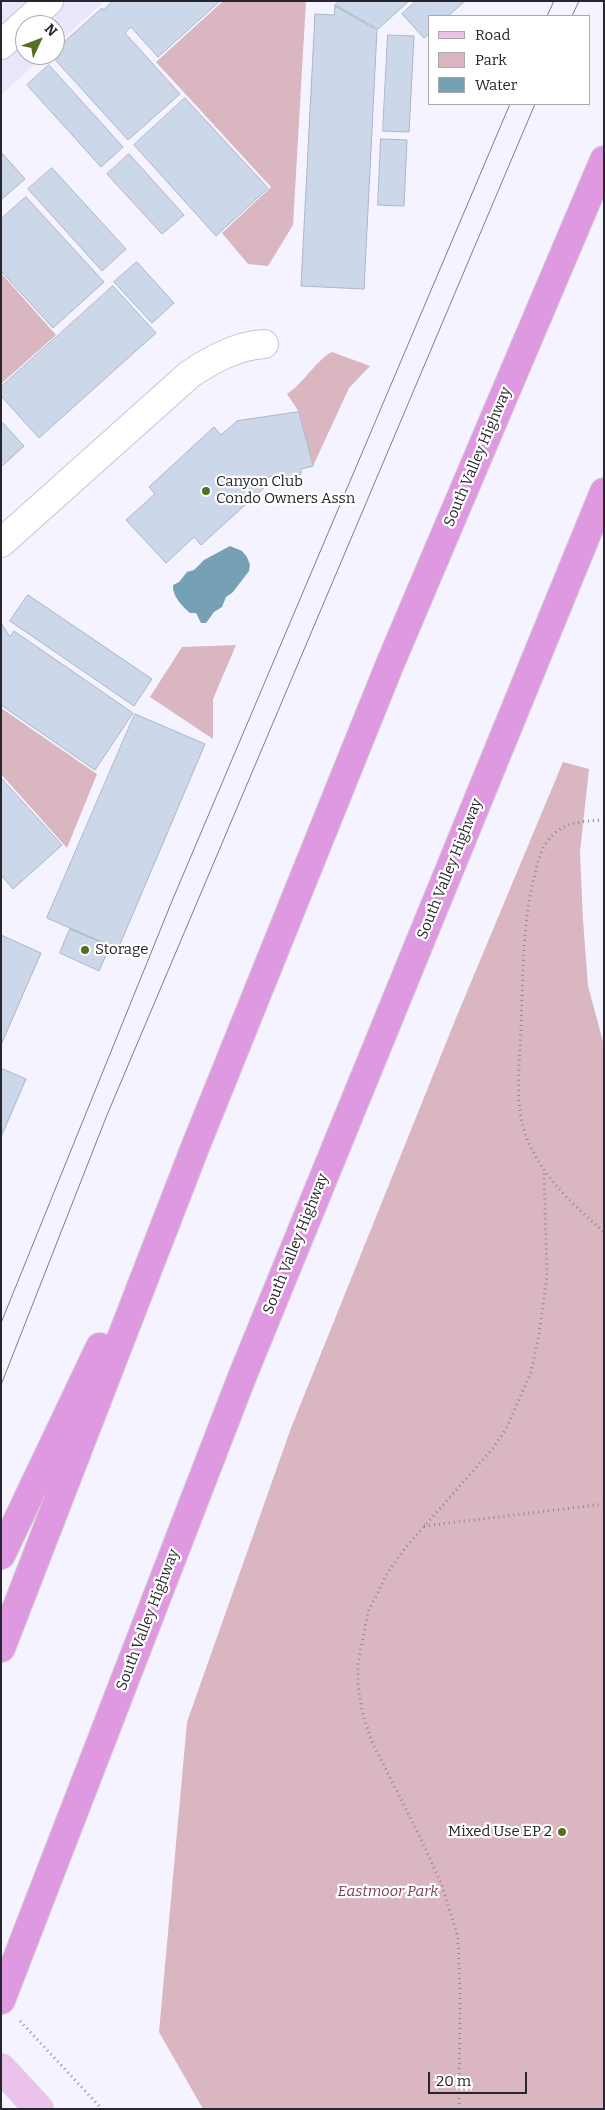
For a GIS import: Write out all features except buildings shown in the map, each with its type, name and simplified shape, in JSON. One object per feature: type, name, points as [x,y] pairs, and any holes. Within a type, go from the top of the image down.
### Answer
[{"type":"highway","name":"South Valley Highway","points":[[1,1648],[196,1145],[390,664],[604,160]]},
{"type":"highway","name":"South Valley Highway","points":[[8,2007],[242,1377],[604,492]]},
{"type":"highway","points":[[1,1555],[196,1145]]},
{"type":"main road","points":[[1,2068],[39,2109]]},
{"type":"lane","points":[[1,45],[49,1]]},
{"type":"lane","points":[[1,542],[190,374],[209,361],[231,351],[264,344]]},
{"type":"path","points":[[604,820],[575,822],[564,826],[547,842],[541,853],[526,919],[519,1079],[524,1131],[531,1149],[544,1170],[566,1196],[604,1232]]},
{"type":"path","points":[[459,2109],[460,1992],[458,1937],[437,1875],[371,1740],[362,1711],[358,1686],[358,1664],[368,1612],[388,1572],[424,1526],[494,1447],[514,1412],[531,1372],[539,1335],[547,1276],[544,1170]]},
{"type":"path","points":[[424,1526],[604,1504]]},
{"type":"path","points":[[8,2007],[102,2109]]},
{"type":"shaded area","points":[[1,1],[105,1],[65,37],[65,15],[15,15],[15,65],[34,65],[1,95]]},
{"type":"green space","points":[[223,1],[306,1],[293,225],[268,266],[248,264],[222,233],[271,187],[156,62]]},
{"type":"green space","points":[[1,273],[56,335],[1,384]]},
{"type":"green space","points":[[332,352],[370,366],[349,388],[313,466],[299,412],[287,394],[326,355]]},
{"type":"green space","points":[[236,645],[213,699],[213,739],[150,697],[182,647]]},
{"type":"green space","points":[[1,708],[97,774],[67,848],[1,774]]},
{"type":"green space","name":"Eastmoor Park","points":[[563,762],[589,769],[580,852],[583,920],[588,986],[604,1045],[604,2109],[203,2109],[159,2032],[187,1722],[291,1428],[456,1018]]},
{"type":"water","points":[[230,546],[242,551],[247,557],[250,565],[249,571],[233,592],[226,597],[222,607],[214,612],[206,623],[201,623],[196,613],[190,613],[178,600],[174,593],[173,585],[179,582],[187,572],[194,570],[204,560]]},
{"type":"tram line","points":[[547,15],[554,1]]},
{"type":"tram line","points":[[572,15],[579,1]]},
{"type":"tram line","points":[[1,1323],[172,901],[510,105]]},
{"type":"tram line","points":[[1,1385],[107,1115],[535,105]]},
{"type":"place","name":"Canyon Club Condo Owners Assn","points":[[206,491]]},
{"type":"place","name":"Storage","points":[[85,950]]},
{"type":"place","name":"Mixed Use EP 2","points":[[562,1832]]}]
